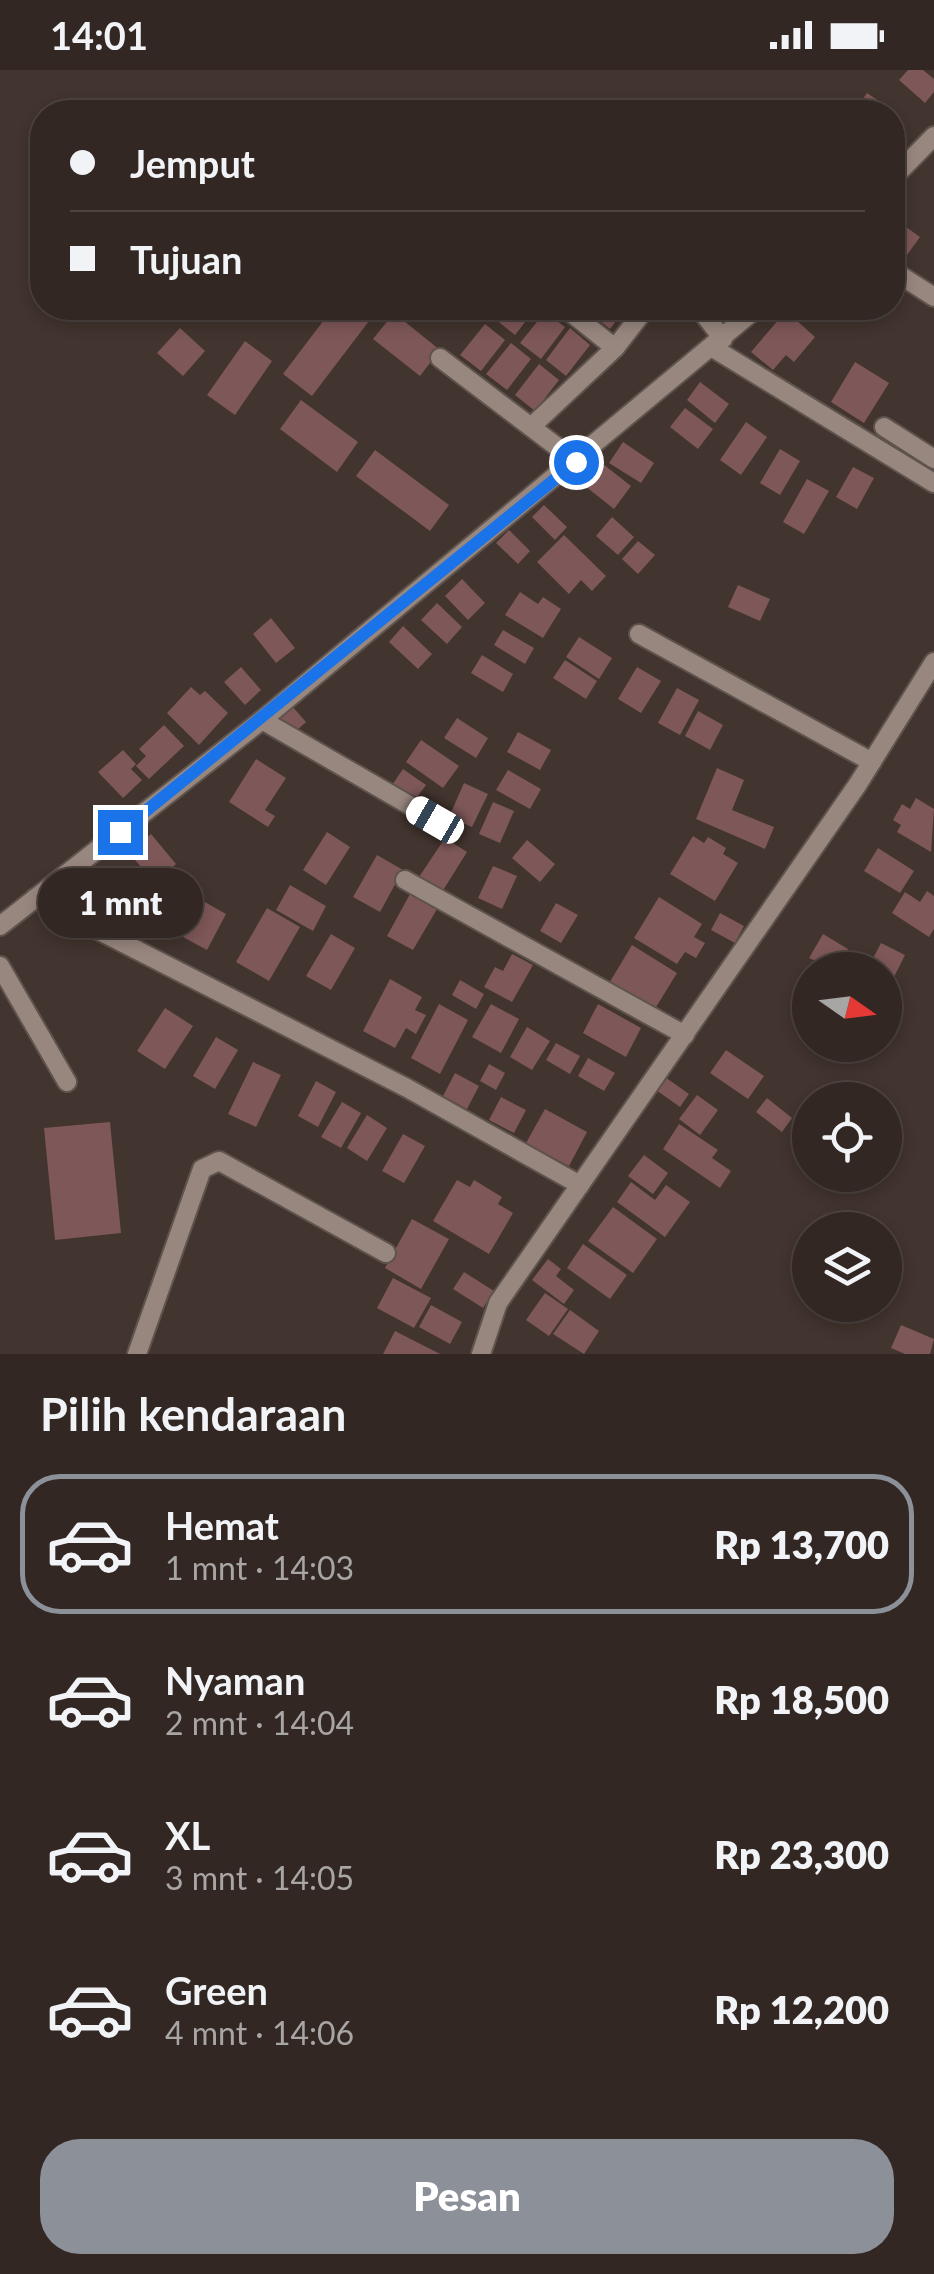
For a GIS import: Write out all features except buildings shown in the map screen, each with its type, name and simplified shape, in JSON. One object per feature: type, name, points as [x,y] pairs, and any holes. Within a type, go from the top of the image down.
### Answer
[{"type":"street","points":[[905,166],[934,136]]},
{"type":"street","points":[[905,278],[934,297]]},
{"type":"street","points":[[580,320],[615,348]]},
{"type":"street","points":[[532,425],[615,348],[637,320]]},
{"type":"street","points":[[0,926],[262,720],[712,330],[934,483]]},
{"type":"street","points":[[440,358],[569,456]]},
{"type":"street","points":[[884,426],[934,459]]},
{"type":"street","points":[[639,634],[872,762]]},
{"type":"street","points":[[481,1354],[498,1303],[872,762],[934,662]]},
{"type":"street","points":[[262,720],[435,820]]},
{"type":"street","points":[[405,880],[684,1034]]},
{"type":"street","points":[[35,898],[407,1088],[580,1185]]},
{"type":"street","points":[[0,966],[67,1082]]},
{"type":"street","points":[[137,1354],[202,1169],[208,1162],[218,1161],[386,1253]]},
{"type":"route","points":[[120,832],[576,462]]}]
